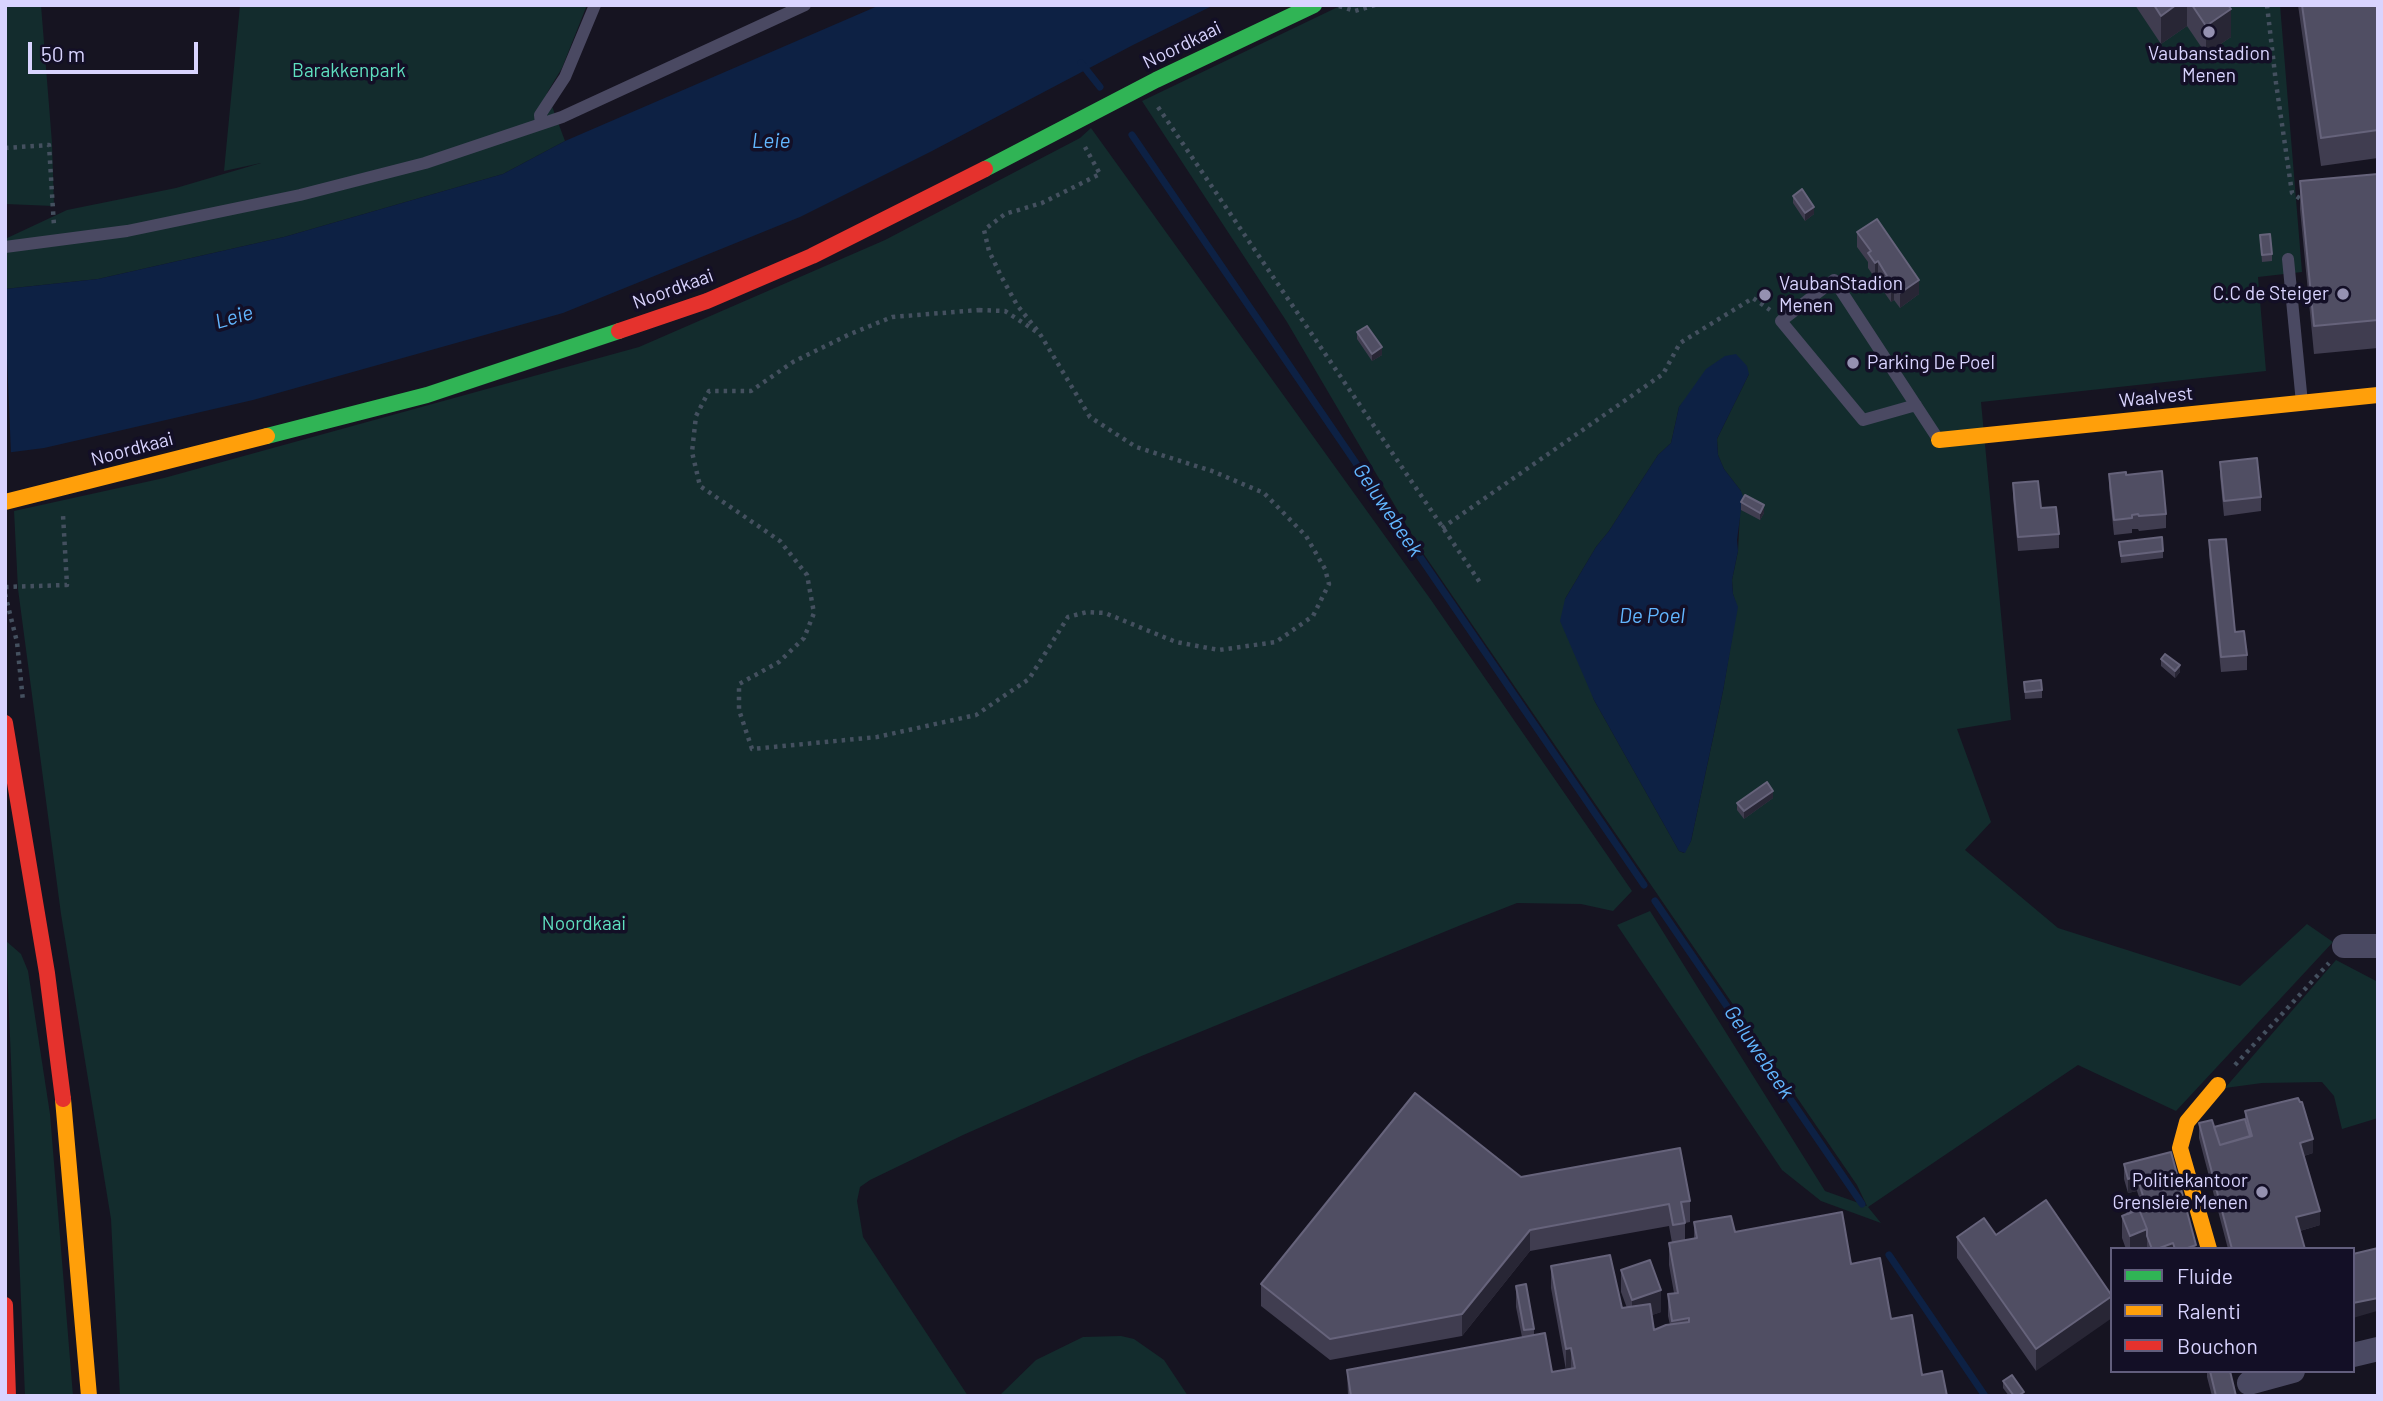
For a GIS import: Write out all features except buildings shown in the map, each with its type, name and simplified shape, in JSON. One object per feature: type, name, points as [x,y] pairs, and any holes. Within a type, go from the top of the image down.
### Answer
[{"type":"main road","name":"Noordkaai","points":[[5,502],[426,395],[707,301],[812,256],[1139,89],[1314,5]]},
{"type":"main road","name":"Waalvest","points":[[1939,440],[2378,395]]},
{"type":"main road","points":[[5,723],[47,973],[66,1116],[89,1396]]},
{"type":"main road","points":[[2208,1247],[2180,1148],[2187,1122],[2218,1085]]},
{"type":"main road","points":[[5,1305],[8,1396]]},
{"type":"street","points":[[2344,946],[2378,946]]},
{"type":"street","points":[[2355,1355],[2378,1349]]},
{"type":"street","points":[[2249,1383],[2286,1373]]},
{"type":"lane","points":[[541,124],[540,115],[565,77],[595,5]]},
{"type":"lane","points":[[5,247],[127,231],[300,195],[425,163],[562,117],[805,5]]},
{"type":"lane","points":[[2288,259],[2302,403]]},
{"type":"lane","points":[[1916,405],[1863,420],[1781,320],[1834,280],[1939,440]]},
{"type":"path","points":[[1337,5],[1355,11],[1375,5]]},
{"type":"path","points":[[2267,5],[2292,193],[2305,202],[2317,201]]},
{"type":"path","points":[[1139,89],[1481,584]]},
{"type":"path","points":[[1040,334],[1005,311],[979,310],[892,317],[793,362],[751,391],[709,391],[696,416],[692,452],[700,486],[780,541],[807,575],[814,614],[804,638],[779,662],[739,684],[739,710],[752,749],[877,737],[976,715],[1030,679],[1068,617],[1087,612],[1105,613],[1176,642],[1219,650],[1276,642],[1313,616],[1329,584],[1325,569],[1306,536],[1264,493],[1212,471],[1136,447],[1090,417],[1040,334],[1017,305],[989,251],[984,230],[1005,214],[1042,204],[1100,174],[1078,122]]},
{"type":"path","points":[[5,148],[49,145],[55,241]]},
{"type":"path","points":[[1442,528],[1663,374],[1680,343],[1753,298],[1781,320]]},
{"type":"path","points":[[5,587],[67,585],[59,490]]},
{"type":"path","points":[[2218,1085],[2213,1089],[2344,946]]},
{"type":"green space","points":[[5,5],[41,5],[54,206],[5,204]]},
{"type":"green space","name":"Barakkenpark","points":[[240,5],[587,5],[562,68],[547,93],[565,141],[503,174],[284,237],[98,279],[5,289],[5,239],[67,210],[176,188],[261,163],[224,171]]},
{"type":"green space","points":[[1342,5],[2280,5],[2302,272],[2258,277],[2266,371],[1981,402],[2011,720],[1957,729],[1991,822],[1965,850],[2058,928],[2240,986],[2307,924],[2333,942],[2176,1111],[2078,1065],[1868,1207],[1881,1223],[1821,1201],[1782,1170],[1617,925],[1650,911],[1825,1191],[1867,1206],[1857,1185],[1421,550],[1287,322],[1142,101]],"holes":[[[1749,374],[1717,439],[1718,455],[1724,469],[1741,491],[1738,551],[1732,580],[1737,607],[1723,691],[1691,841],[1684,853],[1679,851],[1594,700],[1565,599],[1596,547],[1658,455],[1671,443],[1679,407],[1692,392]]]},
{"type":"green space","name":"Noordkaai","points":[[1091,128],[1431,600],[1632,891],[1613,911],[1581,904],[1517,903],[1139,1057],[963,1135],[860,1187],[857,1201],[863,1237],[968,1396],[120,1396],[111,1219],[61,914],[18,589],[14,511],[164,478],[639,347],[885,240],[1080,138]]},
{"type":"green space","points":[[6,941],[21,954],[28,971],[50,1114],[73,1396],[25,1396]]},
{"type":"green space","points":[[2336,960],[2378,982],[2378,1118],[2342,1129],[2334,1096],[2322,1082],[2262,1083],[2225,1088]]},
{"type":"green space","points":[[1121,1336],[1134,1339],[1164,1360],[1188,1396],[999,1396],[1036,1360],[1083,1337]]},
{"type":"water","name":"Leie","points":[[880,5],[1214,5],[800,217],[563,313],[253,400],[44,448],[5,453],[5,289],[98,279],[284,237],[503,174],[565,141]]},
{"type":"water","name":"De Poel","points":[[1736,354],[1747,366],[1749,374],[1717,439],[1718,455],[1724,469],[1744,499],[1732,580],[1738,607],[1691,841],[1685,853],[1679,851],[1594,700],[1560,621],[1565,599],[1596,547],[1658,455],[1671,443],[1679,407],[1706,369],[1725,356]]},
{"type":"pier","points":[[5,312],[11,453],[11,456],[5,456]]},
{"type":"waterway","name":"Geluwebeek","points":[[1081,63],[1100,87]]},
{"type":"waterway","name":"Geluwebeek","points":[[1132,135],[1644,885]]},
{"type":"waterway","name":"Geluwebeek","points":[[1655,901],[1862,1204]]},
{"type":"waterway","name":"Geluwebeek","points":[[1889,1255],[1985,1396]]},
{"type":"traffic: fast","points":[[985,169],[1156,80],[1314,5]]},
{"type":"traffic: fast","points":[[267,436],[427,395],[619,331]]},
{"type":"traffic: slow","points":[[1939,440],[2378,395]]},
{"type":"traffic: slow","points":[[5,502],[267,436]]},
{"type":"traffic: slow","points":[[2208,1247],[2180,1148],[2187,1122],[2218,1085]]},
{"type":"traffic: slow","points":[[63,1099],[89,1396]]},
{"type":"traffic: jam","points":[[619,331],[707,301],[812,256],[985,169]]},
{"type":"traffic: jam","points":[[5,723],[47,973],[63,1099]]},
{"type":"traffic: jam","points":[[5,1305],[8,1396]]},
{"type":"place","name":"Vaubanstadion Menen","points":[[2209,32]]},
{"type":"place","name":"C.C de Steiger","points":[[2343,294]]},
{"type":"place","name":"VaubanStadion Menen","points":[[1765,295]]},
{"type":"place","name":"Parking De Poel","points":[[1853,363]]},
{"type":"place","name":"Politiekantoor Grensleie Menen","points":[[2262,1192]]}]
